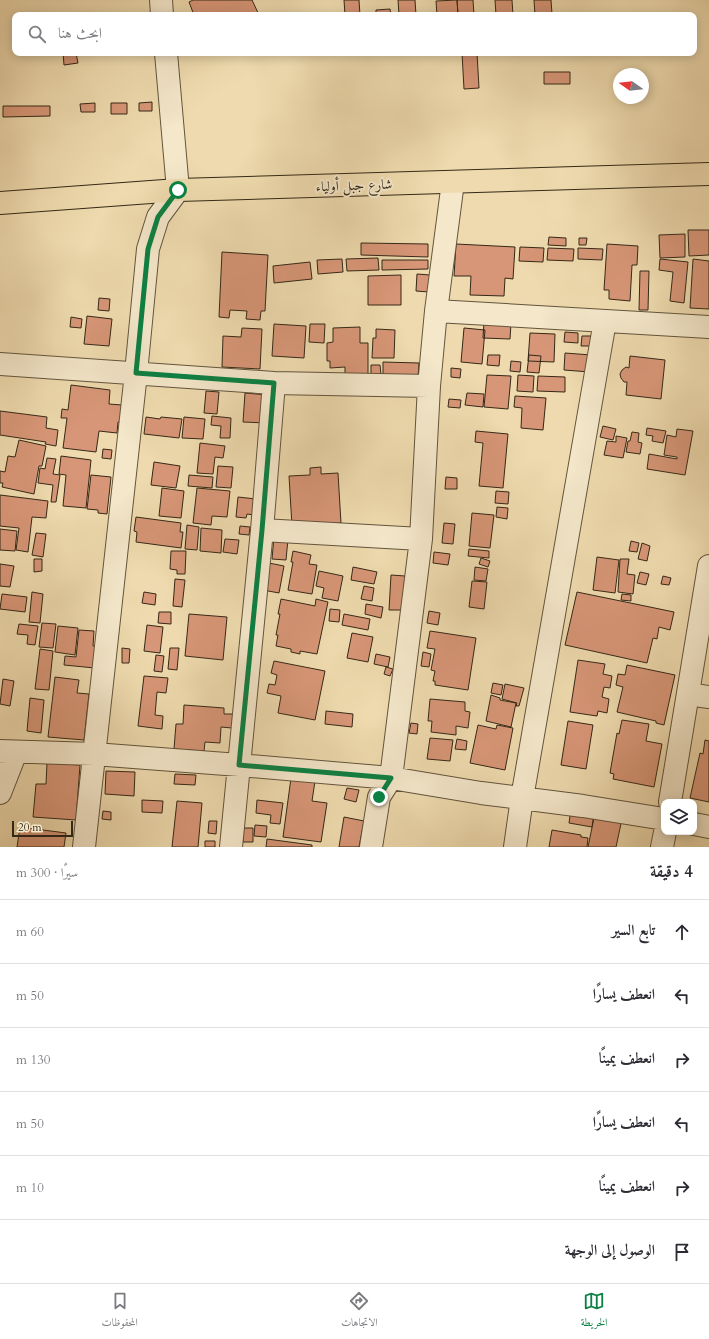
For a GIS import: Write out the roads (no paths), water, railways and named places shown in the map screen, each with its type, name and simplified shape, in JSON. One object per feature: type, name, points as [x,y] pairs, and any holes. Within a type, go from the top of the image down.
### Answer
[{"type":"highway","name":"شارع جبل أولياء","points":[[0,203],[178,190],[709,174]]},
{"type":"street","points":[[161,0],[162,12]]},
{"type":"street","points":[[84,847],[136,373],[148,249],[158,217],[178,190],[166,56]]},
{"type":"street","points":[[372,847],[379,797],[391,778],[421,539],[429,386],[436,311],[453,182]]},
{"type":"street","points":[[436,311],[709,328]]},
{"type":"street","points":[[515,847],[522,798],[605,321]]},
{"type":"street","points":[[0,364],[274,383],[429,386]]},
{"type":"street","points":[[231,847],[262,530],[274,383]]},
{"type":"street","points":[[262,530],[421,539]]},
{"type":"street","points":[[670,799],[709,566]]},
{"type":"street","points":[[688,694],[709,697]]},
{"type":"street","points":[[0,793],[8,752],[94,754],[391,778],[661,819]]},
{"type":"street","points":[[697,825],[709,827]]},
{"type":"street","points":[[662,847],[664,835]]}]
